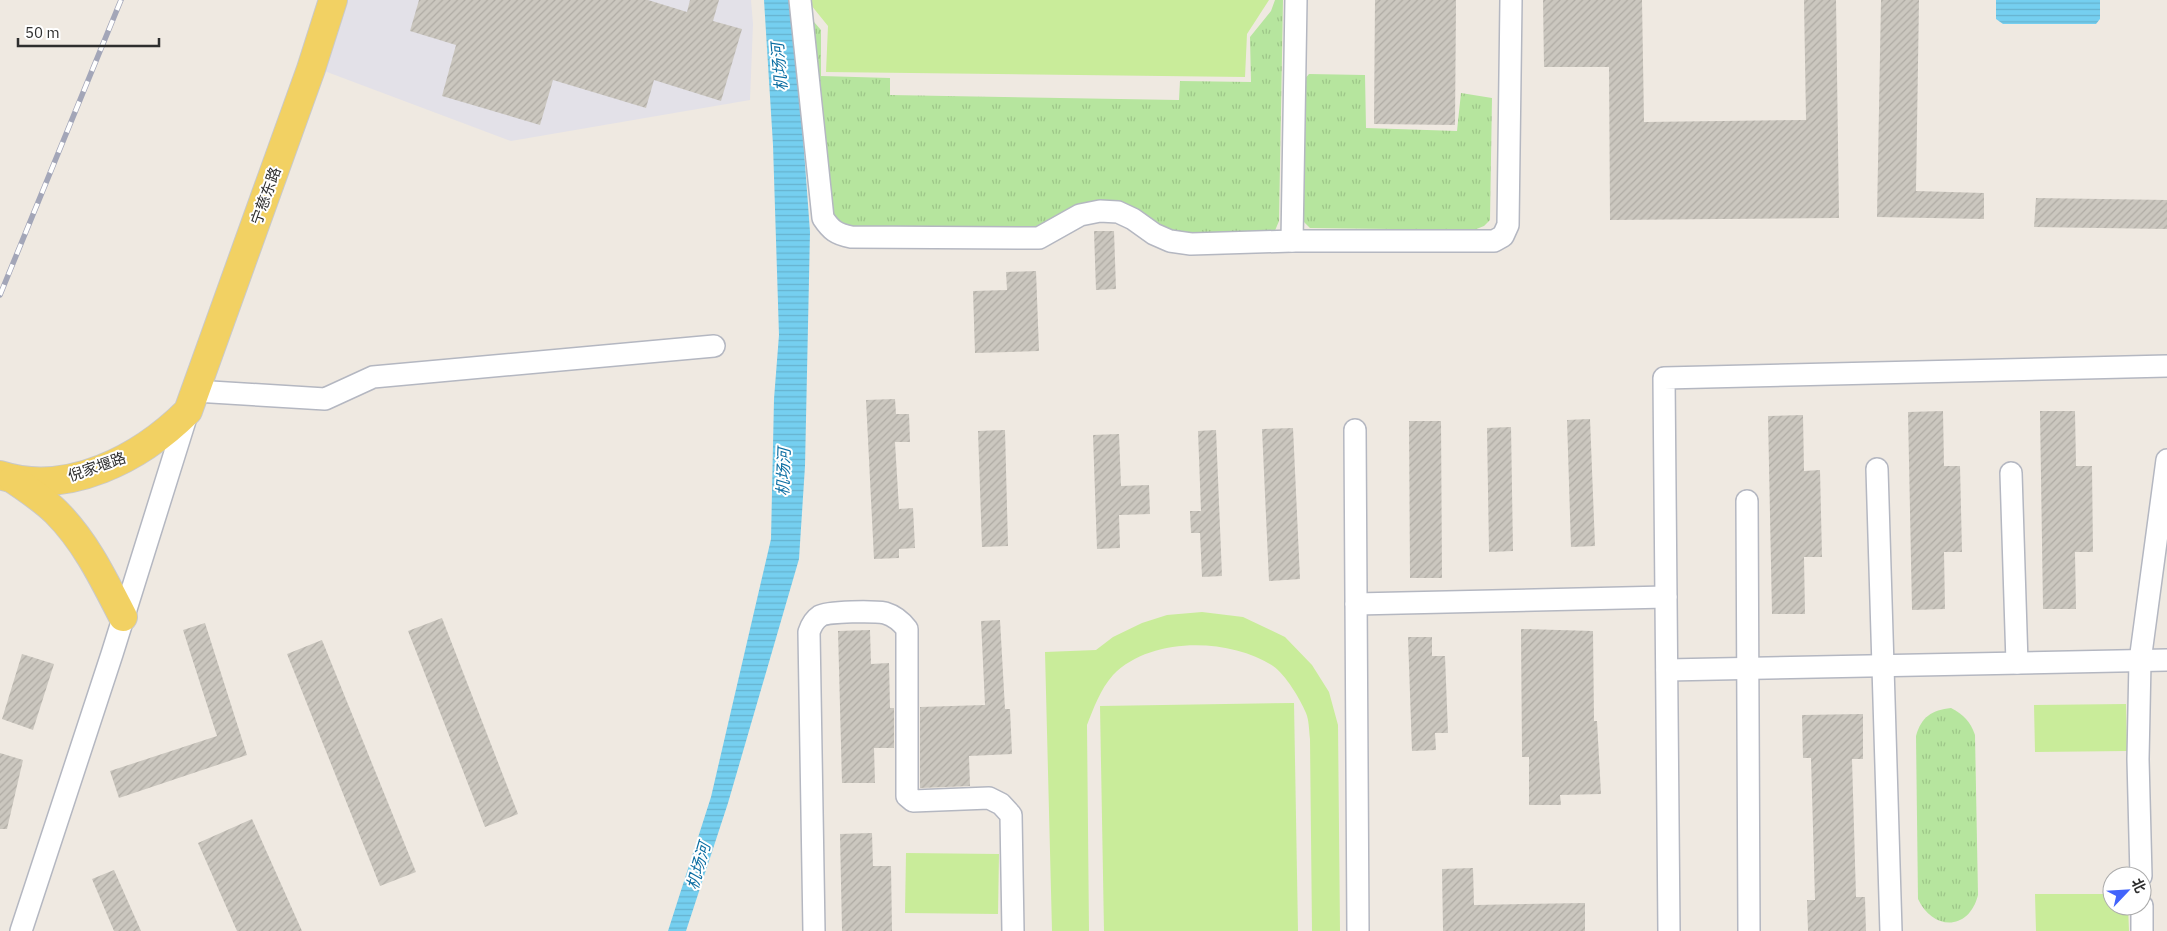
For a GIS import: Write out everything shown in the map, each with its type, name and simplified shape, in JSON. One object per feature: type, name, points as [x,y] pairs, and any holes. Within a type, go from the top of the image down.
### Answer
[{"type":"main road","name":"宁慈东路","points":[[192,401],[308,78],[333,0]]},
{"type":"main road","name":"倪家堰路","points":[[6,477],[50,481],[77,476],[112,465],[134,454],[161,436],[192,401]]},
{"type":"main road","points":[[6,477],[55,511],[68,525],[88,553],[123,617]]},
{"type":"street","points":[[800,0],[823,218],[831,230],[851,237],[1038,238],[1080,215],[1100,211],[1118,212],[1133,219],[1154,234],[1177,242],[1190,244],[1292,241],[1494,242],[1503,236],[1508,225],[1511,0]]},
{"type":"street","points":[[1292,241],[1296,0]]},
{"type":"street","points":[[21,931],[192,401],[325,399],[373,377],[714,346]]},
{"type":"street","points":[[1669,931],[1664,378],[2167,366]]},
{"type":"street","points":[[1355,430],[1358,931]]},
{"type":"street","points":[[2141,866],[2138,759],[2140,661],[2167,460]]},
{"type":"street","points":[[1877,469],[1891,931]]},
{"type":"street","points":[[2011,473],[2017,664]]},
{"type":"street","points":[[1747,501],[1749,931]]},
{"type":"street","points":[[1356,604],[1666,597]]},
{"type":"street","points":[[814,931],[809,632],[812,623],[820,616],[832,612],[885,613],[900,620],[907,629],[907,796],[913,801],[990,798],[1001,804],[1011,815],[1013,931]]},
{"type":"street","points":[[1666,670],[2167,660]]},
{"type":"street","points":[[2142,916],[2142,931]]},
{"type":"shaded area","points":[[341,0],[751,0],[753,24],[750,100],[511,141],[319,69]]},
{"type":"green space","points":[[807,0],[1269,0],[1247,34],[1245,77],[826,72],[828,26]]},
{"type":"green space","points":[[1275,0],[1283,0],[1279,221],[1274,233],[1176,234],[1131,208],[1025,229],[842,228],[832,217],[807,14],[821,30],[821,76],[890,78],[890,95],[1179,100],[1180,81],[1251,82],[1250,37],[1271,11]]},
{"type":"green space","points":[[1309,74],[1365,75],[1366,128],[1457,131],[1461,93],[1492,98],[1490,220],[1484,226],[1474,230],[1310,228],[1304,222],[1299,211],[1303,81]]},
{"type":"green space","points":[[1202,612],[1243,617],[1285,637],[1312,665],[1329,692],[1338,725],[1340,931],[1312,931],[1310,739],[1307,716],[1300,701],[1288,681],[1273,666],[1235,650],[1191,645],[1148,653],[1129,662],[1113,675],[1098,699],[1087,725],[1089,931],[1052,931],[1045,652],[1096,650],[1113,637],[1142,623],[1167,615]]},
{"type":"green space","points":[[1294,703],[1298,931],[1104,931],[1100,706]]},
{"type":"green space","points":[[2126,704],[2127,751],[2035,752],[2034,705]]},
{"type":"green space","points":[[1951,708],[1966,719],[1975,735],[1978,895],[1967,915],[1959,921],[1950,922],[1932,917],[1918,899],[1916,736],[1924,719],[1933,713]]},
{"type":"green space","points":[[906,853],[999,854],[998,914],[905,913]]},
{"type":"green space","points":[[2035,894],[2102,894],[2102,916],[2128,916],[2129,931],[2036,931]]},
{"type":"water","name":"机场河","points":[[764,0],[793,0],[810,232],[805,466],[799,559],[728,803],[686,931],[668,931],[711,797],[771,539],[774,399],[779,335],[773,145]]},
{"type":"water","points":[[1996,0],[2100,0],[2100,19],[2096,24],[2003,24],[1996,19]]},
{"type":"building","points":[[419,0],[648,0],[687,12],[690,0],[719,0],[713,21],[742,29],[721,101],[654,80],[646,108],[553,80],[540,125],[442,96],[456,45],[410,31]]},
{"type":"building","points":[[1375,0],[1456,0],[1455,125],[1374,124]]},
{"type":"building","points":[[1543,0],[1642,0],[1644,122],[1806,120],[1804,0],[1836,0],[1839,218],[1610,220],[1609,67],[1544,67]]},
{"type":"building","points":[[1881,0],[1919,0],[1916,191],[1984,193],[1984,219],[1877,217]]},
{"type":"building","points":[[2036,198],[2167,200],[2167,229],[2034,227]]},
{"type":"building","points":[[1094,231],[1114,231],[1116,289],[1096,290]]},
{"type":"building","points":[[1036,271],[1039,351],[975,353],[973,291],[1007,290],[1006,272]]},
{"type":"building","points":[[895,399],[896,414],[909,414],[910,442],[895,442],[899,509],[913,508],[915,548],[899,549],[899,558],[874,559],[866,400]]},
{"type":"building","points":[[1943,411],[1944,466],[1960,466],[1962,552],[1944,552],[1945,609],[1912,610],[1908,412]]},
{"type":"building","points":[[2040,411],[2075,411],[2076,466],[2092,466],[2093,552],[2075,552],[2076,609],[2043,609]]},
{"type":"building","points":[[1803,415],[1804,471],[1820,470],[1822,557],[1804,557],[1805,614],[1772,614],[1768,416]]},
{"type":"building","points":[[1590,419],[1595,546],[1571,547],[1567,420]]},
{"type":"building","points":[[1409,421],[1441,421],[1442,578],[1410,578]]},
{"type":"building","points":[[1511,427],[1513,551],[1489,552],[1487,428]]},
{"type":"building","points":[[1293,428],[1300,579],[1269,581],[1262,429]]},
{"type":"building","points":[[1005,430],[1008,546],[982,547],[978,431]]},
{"type":"building","points":[[1216,430],[1222,576],[1202,577],[1200,533],[1191,533],[1190,511],[1201,511],[1198,431]]},
{"type":"building","points":[[1119,434],[1121,486],[1149,485],[1150,514],[1119,515],[1120,548],[1097,549],[1093,435]]},
{"type":"building","points":[[442,618],[518,814],[485,827],[408,631]]},
{"type":"building","points":[[1000,620],[1005,709],[1010,709],[1012,754],[969,756],[970,786],[920,788],[920,707],[985,705],[981,621]]},
{"type":"building","points":[[205,623],[247,755],[119,798],[110,771],[217,736],[183,630]]},
{"type":"building","points":[[1521,629],[1593,631],[1594,721],[1597,721],[1601,794],[1560,795],[1561,805],[1529,805],[1529,757],[1522,757]]},
{"type":"building","points":[[870,630],[871,664],[889,663],[890,708],[894,708],[894,748],[874,748],[875,783],[842,783],[838,631]]},
{"type":"building","points":[[1408,637],[1432,637],[1432,656],[1445,656],[1448,733],[1435,733],[1436,750],[1412,751]]},
{"type":"building","points":[[322,640],[416,872],[380,886],[287,654]]},
{"type":"building","points":[[22,654],[54,664],[33,730],[2,719]]},
{"type":"building","points":[[1863,714],[1863,759],[1852,759],[1856,897],[1865,897],[1866,931],[1808,931],[1807,900],[1815,900],[1811,758],[1803,758],[1802,715]]},
{"type":"building","points":[[0,753],[23,760],[7,829],[0,829]]},
{"type":"building","points":[[252,819],[302,931],[237,931],[198,843]]},
{"type":"building","points":[[872,833],[873,866],[891,866],[892,931],[842,931],[840,834]]},
{"type":"building","points":[[1473,868],[1474,905],[1585,903],[1585,931],[1443,931],[1442,869]]},
{"type":"building","points":[[114,870],[141,931],[114,931],[92,879]]},
{"type":"railway","points":[[0,295],[121,0]]}]
